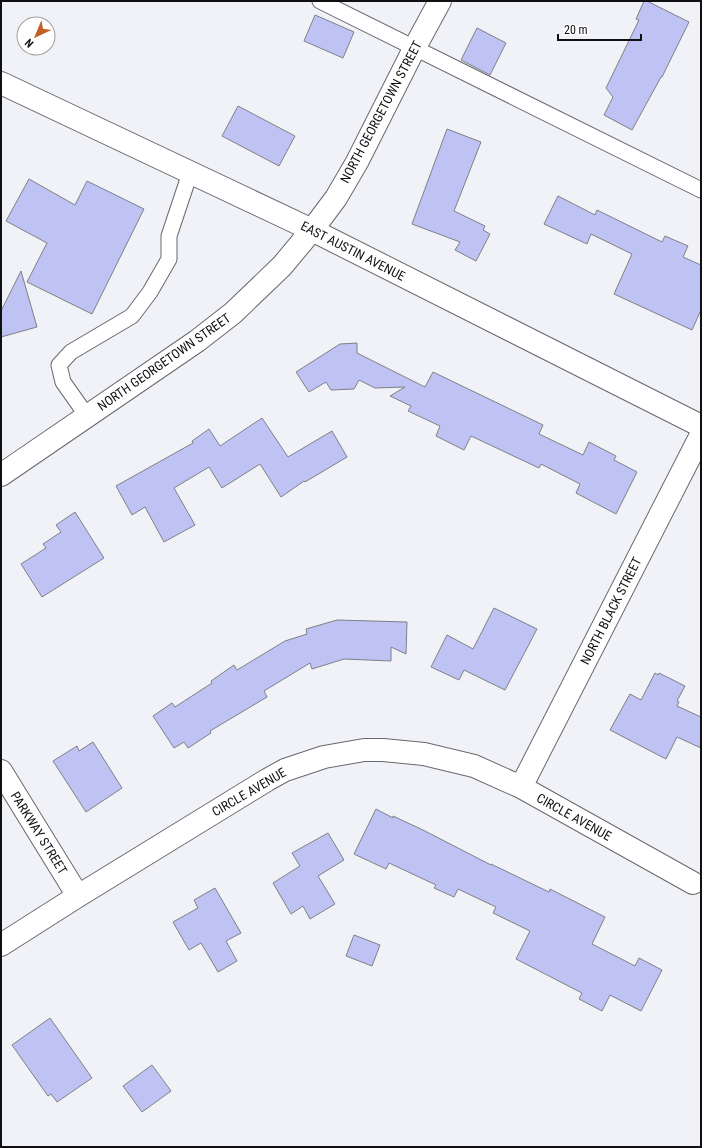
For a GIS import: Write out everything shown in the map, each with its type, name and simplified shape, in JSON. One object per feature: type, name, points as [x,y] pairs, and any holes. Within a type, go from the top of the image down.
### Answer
[{"type":"street","name":"NORTH GEORGETOWN STREET","points":[[1,474],[197,341],[233,313],[282,266],[336,198],[357,162],[440,1]]},
{"type":"street","name":"EAST AUSTIN AVENUE","points":[[1,83],[312,230],[701,426]]},
{"type":"street","name":"NORTH BLACK STREET","points":[[521,787],[701,435]]},
{"type":"street","name":"CIRCLE AVENUE","points":[[1,945],[267,780],[286,770],[324,757],[364,750],[383,750],[424,754],[474,766],[521,787],[693,883]]},
{"type":"street","name":"PARKWAY STREET","points":[[1,771],[78,896]]},
{"type":"lane","points":[[320,1],[701,190]]},
{"type":"lane","points":[[87,416],[63,382],[59,365],[71,352],[132,316],[150,292],[170,260],[169,236],[190,173]]},
{"type":"building","points":[[644,1],[647,1],[689,22],[662,77],[632,130],[604,115],[613,97],[606,88],[639,20],[636,19]]},
{"type":"building","points":[[315,15],[354,32],[343,58],[304,41]]},
{"type":"building","points":[[477,28],[506,43],[490,75],[461,60]]},
{"type":"building","points":[[238,106],[295,136],[279,166],[222,136]]},
{"type":"building","points":[[447,129],[481,142],[454,211],[485,226],[483,230],[490,234],[476,261],[455,250],[460,242],[412,224]]},
{"type":"building","points":[[29,179],[75,205],[87,181],[144,209],[92,314],[27,282],[47,243],[6,221]]},
{"type":"building","points":[[558,196],[595,215],[597,210],[662,242],[665,236],[688,246],[683,257],[701,265],[701,310],[692,330],[614,294],[632,254],[591,234],[587,244],[544,224]]},
{"type":"building","points":[[21,271],[37,327],[1,337],[1,311]]},
{"type":"building","points":[[357,343],[357,353],[425,387],[433,372],[543,425],[539,434],[583,455],[589,442],[616,456],[614,460],[637,472],[616,514],[576,493],[580,484],[541,464],[539,468],[471,436],[464,450],[436,436],[440,426],[408,411],[411,406],[390,396],[405,387],[375,388],[359,380],[354,389],[331,390],[326,382],[309,392],[296,372],[340,344]]},
{"type":"building","points":[[262,418],[288,457],[332,431],[347,457],[305,482],[304,481],[281,497],[260,464],[222,488],[209,467],[174,488],[195,525],[164,542],[145,507],[132,515],[116,486],[193,443],[192,441],[209,429],[220,446]]},
{"type":"building","points":[[75,512],[104,558],[42,597],[21,564],[46,548],[43,544],[61,532],[56,525]]},
{"type":"building","points":[[494,608],[537,629],[505,690],[464,670],[459,680],[431,667],[447,635],[473,649]]},
{"type":"building","points":[[337,620],[407,622],[406,654],[391,647],[391,661],[344,659],[312,669],[310,663],[264,691],[267,697],[210,731],[211,733],[188,748],[184,742],[174,748],[153,716],[172,703],[175,707],[212,683],[211,681],[234,665],[237,670],[285,641],[307,634],[306,629]]},
{"type":"building","points":[[655,673],[658,675],[659,673],[685,686],[677,701],[679,702],[677,706],[701,717],[701,748],[677,737],[666,759],[610,730],[630,694],[641,700]]},
{"type":"building","points":[[93,742],[122,788],[86,812],[53,761],[77,746],[79,751]]},
{"type":"building","points":[[376,809],[393,818],[393,816],[423,830],[491,865],[549,892],[550,889],[605,917],[592,944],[635,966],[639,958],[662,970],[641,1011],[610,995],[602,1011],[579,999],[582,993],[516,959],[530,931],[493,913],[496,907],[458,889],[454,897],[434,888],[436,885],[389,863],[386,869],[354,854]]},
{"type":"building","points":[[328,833],[344,860],[318,876],[335,904],[310,919],[303,906],[291,914],[273,883],[300,866],[292,853]]},
{"type":"building","points":[[215,888],[241,933],[226,941],[237,961],[218,972],[201,943],[189,950],[173,922],[198,908],[194,900]]},
{"type":"building","points":[[354,935],[380,945],[372,966],[346,956]]},
{"type":"building","points":[[50,1018],[92,1078],[57,1102],[51,1094],[48,1096],[12,1045]]},
{"type":"building","points":[[152,1065],[171,1091],[142,1112],[123,1086]]}]
